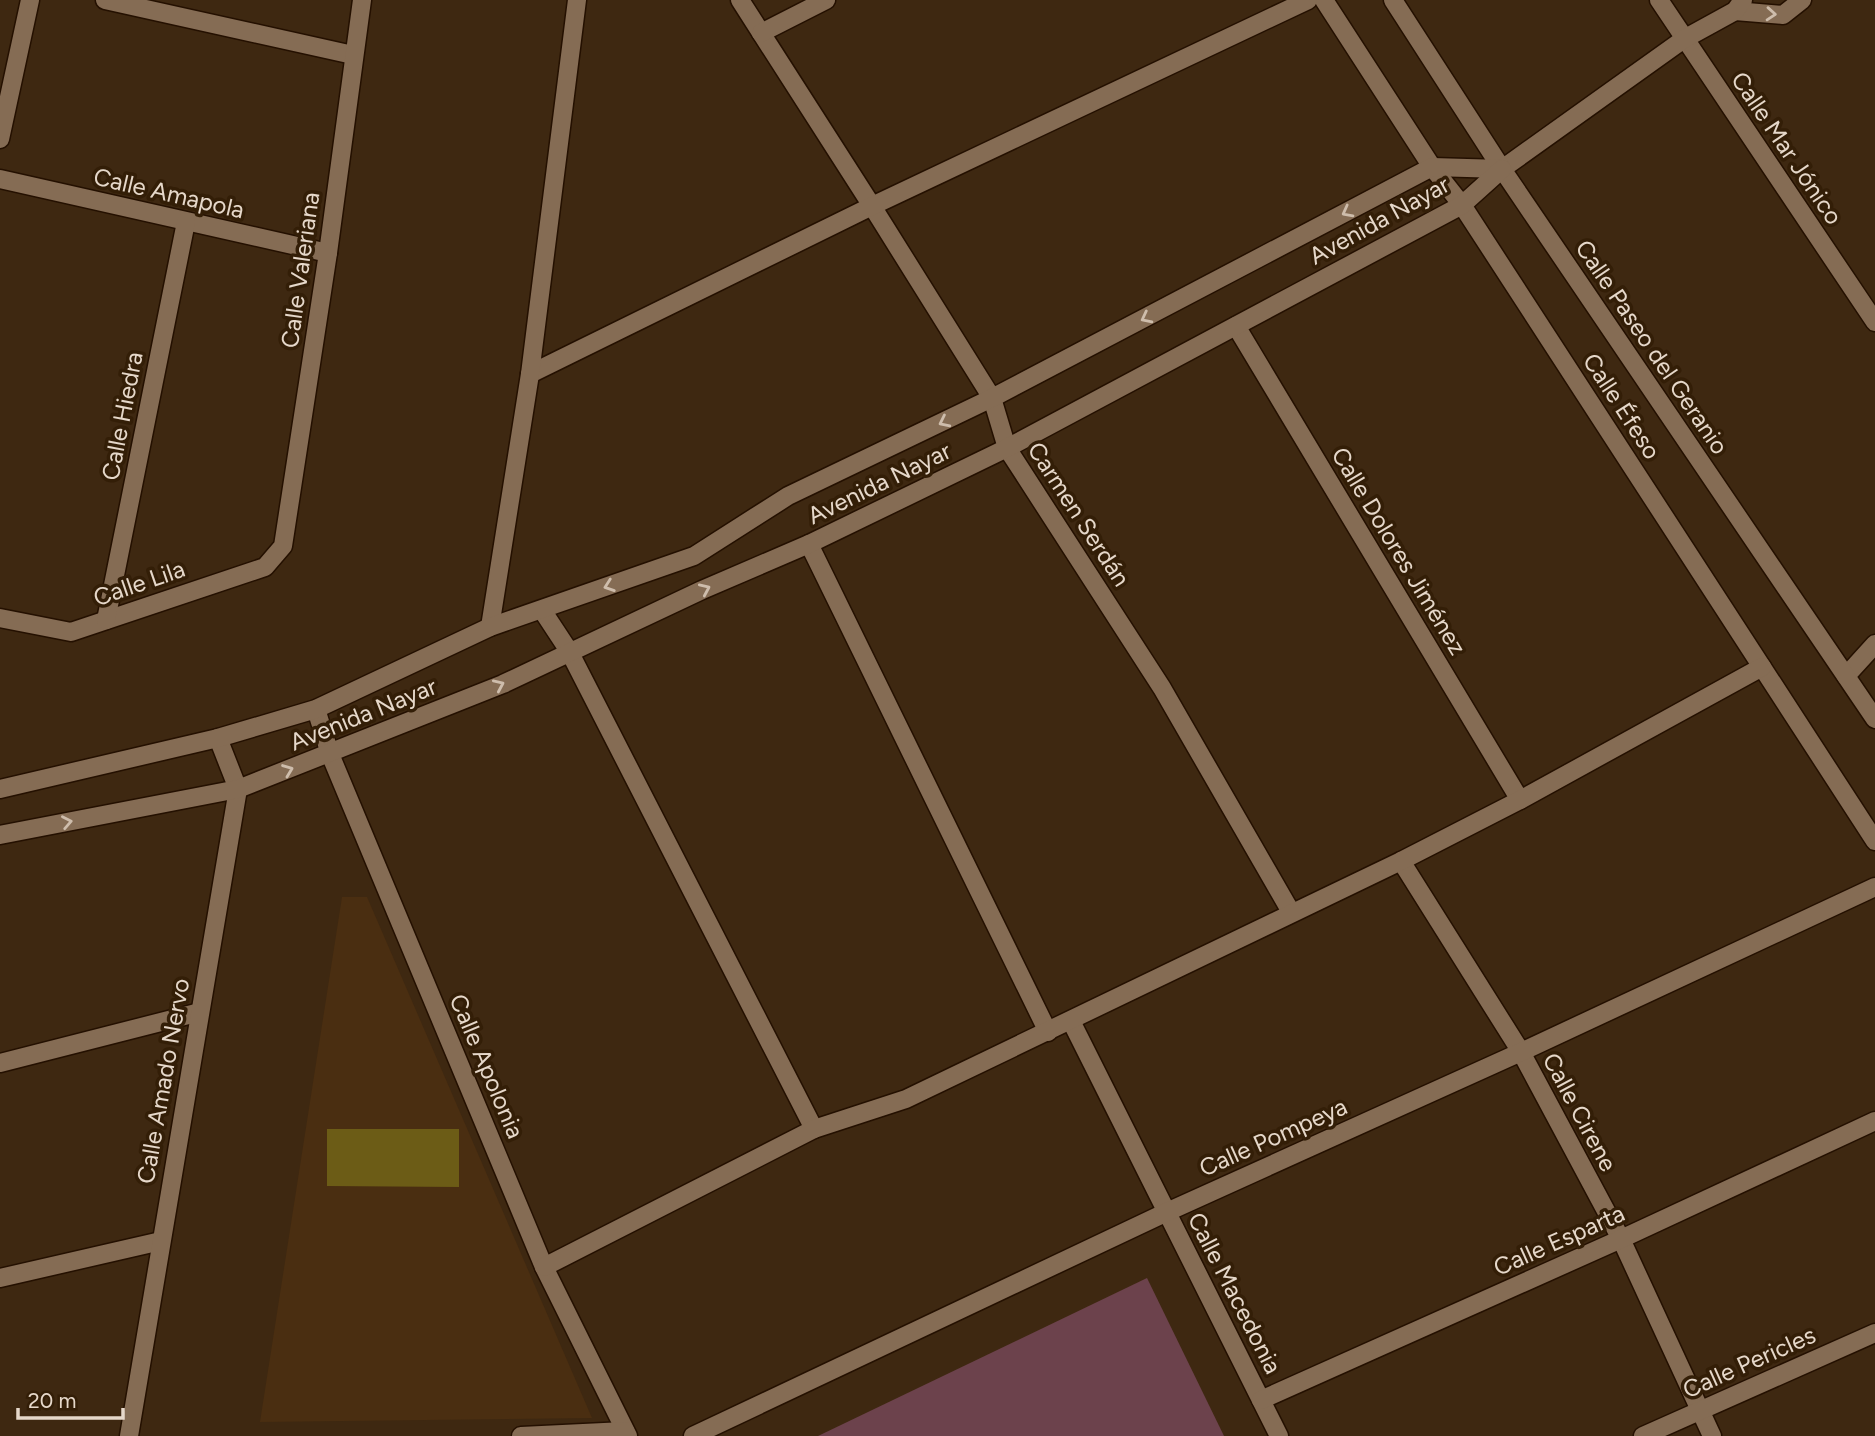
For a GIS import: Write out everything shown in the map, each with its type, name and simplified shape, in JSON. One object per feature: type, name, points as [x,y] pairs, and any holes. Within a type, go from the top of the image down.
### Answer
[{"type":"street","points":[[0,139],[30,0]]},
{"type":"street","points":[[105,0],[354,55]]},
{"type":"street","name":"Calle Valeriana","points":[[283,546],[328,253],[362,0]]},
{"type":"street","points":[[490,627],[530,374],[577,0]]},
{"type":"street","name":"Carmen Serdán","points":[[740,0],[873,206],[992,398],[1007,448],[1162,688],[1291,912]]},
{"type":"street","points":[[761,33],[827,0]]},
{"type":"street","points":[[530,374],[873,206],[1308,0]]},
{"type":"street","name":"Calle Éfeso","points":[[1324,0],[1432,167],[1462,205],[1875,841]]},
{"type":"street","name":"Calle Paseo del Geranio","points":[[1393,0],[1502,169],[1875,719]]},
{"type":"street","name":"Calle Mar Jónico","points":[[1659,0],[1875,322]]},
{"type":"street","points":[[1502,169],[1684,39],[1739,5],[1783,15],[1802,0]]},
{"type":"street","name":"Avenida Nayar","points":[[0,789],[218,738],[316,709],[490,627],[694,556],[788,496],[992,398],[1432,167],[1502,169]]},
{"type":"street","name":"Avenida Nayar","points":[[0,835],[238,789],[503,684],[702,590],[809,544],[1007,448],[1462,205],[1502,169]]},
{"type":"street","name":"Calle Amapola","points":[[0,179],[328,253]]},
{"type":"street","name":"Calle Hiedra","points":[[106,620],[186,222]]},
{"type":"street","name":"Calle Dolores Jiménez","points":[[1236,326],[1520,800]]},
{"type":"street","points":[[809,544],[1048,1032]]},
{"type":"street","name":"Calle Lila","points":[[0,618],[71,632],[265,567],[283,546]]},
{"type":"street","points":[[542,610],[569,651],[814,1129]]},
{"type":"street","points":[[1846,676],[1875,643]]},
{"type":"street","points":[[544,1267],[814,1129],[906,1099],[1401,861],[1520,800],[1762,667]]},
{"type":"street","name":"Calle Apolonia","points":[[316,709],[330,754],[544,1267],[627,1434]]},
{"type":"street","points":[[218,738],[238,789]]},
{"type":"street","name":"Calle Amado Nervo","points":[[129,1436],[238,789]]},
{"type":"street","name":"Calle Cirene","points":[[1401,861],[1521,1052],[1621,1239],[1712,1436]]},
{"type":"street","name":"Calle Pompeya","points":[[693,1436],[1167,1212],[1521,1052],[1875,887]]},
{"type":"street","points":[[0,1063],[200,1012]]},
{"type":"street","name":"Calle Macedonia","points":[[1071,1021],[1279,1436]]},
{"type":"street","name":"Calle Esparta","points":[[1261,1400],[1621,1239],[1875,1121]]},
{"type":"street","points":[[0,1278],[161,1241]]},
{"type":"street","name":"Calle Pericles","points":[[1643,1436],[1875,1333]]},
{"type":"street","points":[[521,1436],[627,1434]]},
{"type":"shaded area","points":[[342,897],[367,897],[592,1418],[260,1422]]},
{"type":"shaded area","points":[[1147,1278],[1224,1436],[818,1436]]},
{"type":"building","points":[[327,1129],[459,1129],[459,1187],[327,1186]]}]
